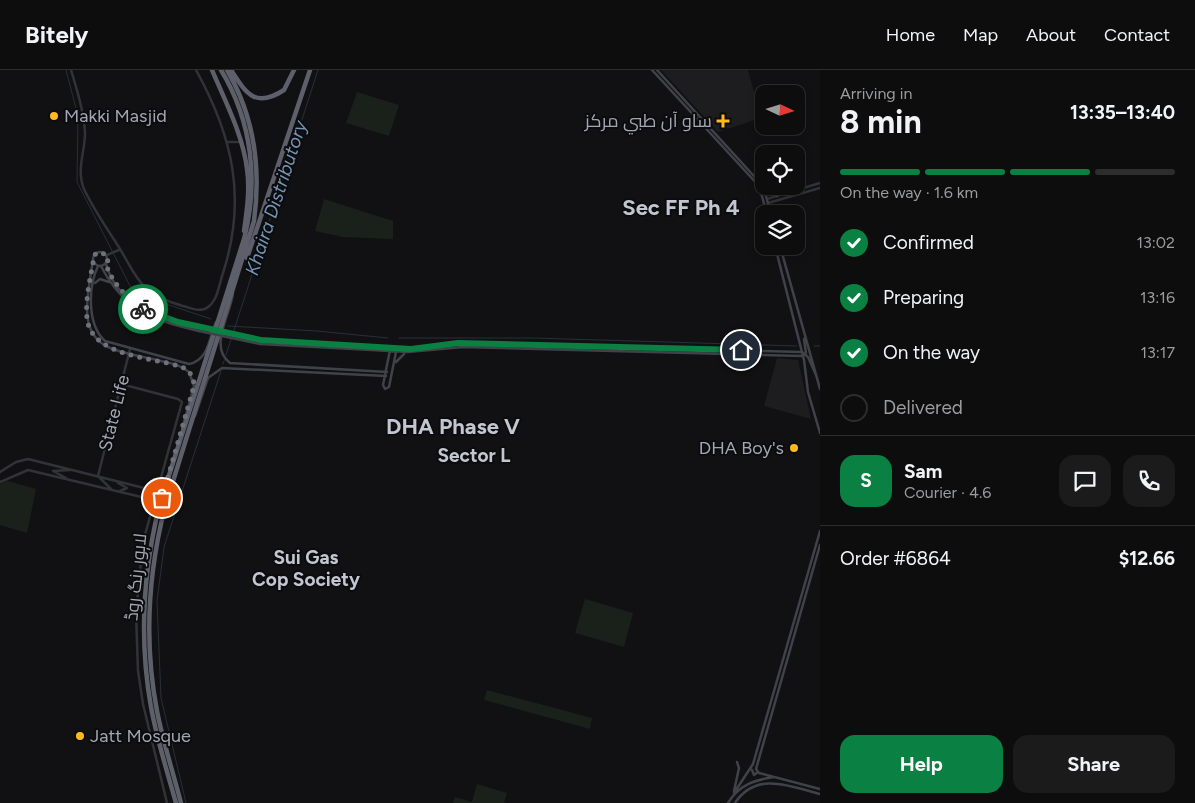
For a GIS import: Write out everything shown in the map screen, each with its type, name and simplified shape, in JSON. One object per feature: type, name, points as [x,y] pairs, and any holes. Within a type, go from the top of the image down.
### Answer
[{"type":"highway","points":[[212,70],[241,142],[248,179],[244,239]]},
{"type":"highway","name":"لاہور رنگ روڈ","points":[[176,803],[151,708],[145,664],[144,618],[146,576],[153,535],[179,445],[244,239],[251,201],[250,152],[240,109],[221,70]]},
{"type":"highway","points":[[229,70],[246,93],[263,98],[284,90],[294,70]]},
{"type":"highway","name":"لاہور رنگ روڈ","points":[[181,803],[155,700],[150,652],[150,603],[159,532],[254,221],[257,176],[250,126],[229,70]]},
{"type":"highway","points":[[233,292],[239,283],[273,185],[310,70]]},
{"type":"main road","points":[[652,70],[758,186],[764,205]]},
{"type":"main road","points":[[658,70],[755,176]]},
{"type":"main road","points":[[703,126],[706,123]]},
{"type":"main road","points":[[767,195],[768,203]]},
{"type":"main road","points":[[179,445],[194,386],[193,377],[182,367],[129,353],[104,345],[97,340],[90,328],[87,310],[93,259],[99,252],[107,256],[106,264],[111,276],[126,295],[148,312],[199,329],[261,340],[396,348],[424,348],[458,343],[804,354]]},
{"type":"main road","points":[[777,255],[804,354],[816,375]]},
{"type":"main road","points":[[782,255],[820,389]]},
{"type":"main road","points":[[93,259],[100,266],[110,283],[132,307],[146,316],[260,344],[396,352],[462,347],[804,354]]},
{"type":"main road","points":[[100,266],[106,264]]},
{"type":"main road","points":[[100,266],[94,285],[91,310],[94,328],[105,341],[186,364],[195,362],[204,356],[222,309]]},
{"type":"main road","points":[[94,285],[100,279],[110,283]]},
{"type":"main road","points":[[233,292],[232,304],[220,347],[223,357],[232,364],[386,374]]},
{"type":"main road","points":[[804,336],[808,392],[820,433]]},
{"type":"main road","points":[[390,347],[383,385],[385,389],[390,387],[396,348]]},
{"type":"main road","points":[[394,367],[398,358],[408,352]]},
{"type":"main road","points":[[190,429],[208,378],[210,365]]},
{"type":"main road","points":[[208,378],[219,369],[228,368],[386,374]]},
{"type":"main road","points":[[728,803],[752,768],[820,531]]},
{"type":"main road","points":[[759,772],[757,767],[820,545]]},
{"type":"main road","points":[[734,793],[739,768],[737,762]]},
{"type":"main road","points":[[752,768],[754,775],[759,772],[820,789]]},
{"type":"main road","points":[[734,793],[753,781],[776,777]]},
{"type":"main road","points":[[735,803],[752,786],[765,783],[787,785],[820,794]]},
{"type":"street","points":[[71,70],[85,131],[80,175],[84,188],[99,218],[133,274],[155,295],[176,304],[204,310],[215,299],[228,257],[234,229],[235,185],[228,142],[217,110],[196,70]]},
{"type":"street","points":[[228,142],[241,142]]},
{"type":"street","points":[[768,198],[820,183]]},
{"type":"street","points":[[768,203],[820,188]]},
{"type":"street","points":[[107,256],[118,250]]},
{"type":"street","name":"State Life","points":[[98,476],[130,349]]},
{"type":"street","points":[[121,384],[178,399],[182,402],[143,542],[138,577],[136,644],[144,712],[167,803]]},
{"type":"street","points":[[0,472],[26,459],[156,491]]},
{"type":"street","points":[[0,482],[26,470],[154,500]]},
{"type":"street","points":[[69,480],[53,470],[73,470]]},
{"type":"street","points":[[98,476],[113,491]]},
{"type":"street","points":[[112,480],[127,488],[119,492]]},
{"type":"shaded area","points":[[661,70],[748,70],[755,96],[755,120],[718,132]]},
{"type":"shaded area","points":[[357,92],[399,105],[389,136],[346,123]]},
{"type":"shaded area","points":[[324,199],[393,221],[393,239],[343,237],[315,231]]},
{"type":"shaded area","points":[[777,358],[798,360],[811,419],[764,406]]},
{"type":"shaded area","points":[[8,481],[36,489],[27,533],[0,525],[0,484]]},
{"type":"shaded area","points":[[585,599],[633,613],[624,647],[575,633]]},
{"type":"shaded area","points":[[487,690],[592,718],[590,729],[484,700]]},
{"type":"shaded area","points":[[477,784],[507,793],[504,803],[453,803],[455,797],[472,802]]},
{"type":"waterway","points":[[66,70],[78,116],[77,182],[133,291],[142,296],[211,319]]},
{"type":"waterway","name":"Khaira Distributory","points":[[226,355],[318,70]]},
{"type":"waterway","points":[[228,326],[317,331],[388,338]]},
{"type":"waterway","points":[[399,338],[534,338],[797,346]]},
{"type":"waterway","points":[[814,346],[820,346]]},
{"type":"waterway","points":[[186,803],[161,698],[157,601],[164,547],[221,371]]},
{"type":"way so far","points":[[143,309],[126,295],[111,276],[107,270],[107,256],[103,252],[96,253],[87,310],[87,320],[93,335],[97,340],[110,348],[182,367],[189,372],[194,380],[179,445],[162,498]]},
{"type":"place","name":"Makki Masjid","points":[[54,116]]},
{"type":"place","name":"ساو آن طبي مرکز","points":[[723,121]]},
{"type":"place","name":"DHA Boy's","points":[[794,448]]},
{"type":"place","name":"Jatt Mosque","points":[[80,736]]},
{"type":"district","name":"Sec FF Ph 4","points":[[681,207]]},
{"type":"district","name":"DHA Phase V","points":[[453,426]]},
{"type":"district","name":"Sector L","points":[[474,455]]},
{"type":"district","name":"Sui Gas Cop Society","points":[[306,568]]},
{"type":"route","points":[[143,309],[162,318],[178,322],[247,338],[273,341],[411,349],[458,343],[741,350]]}]
